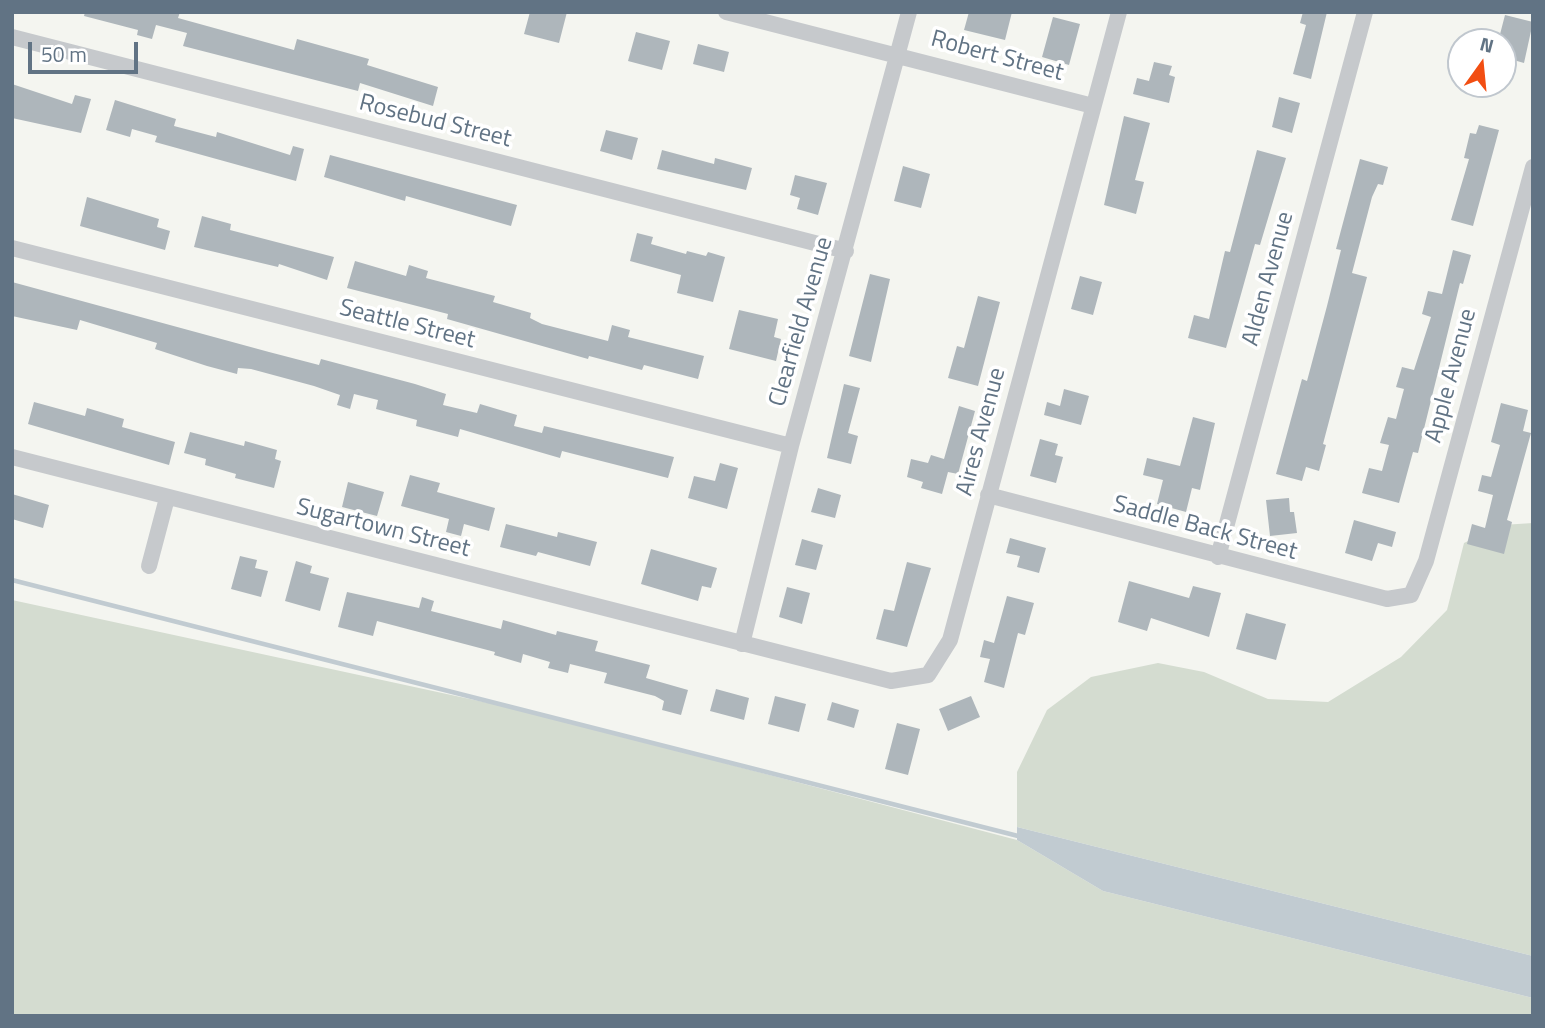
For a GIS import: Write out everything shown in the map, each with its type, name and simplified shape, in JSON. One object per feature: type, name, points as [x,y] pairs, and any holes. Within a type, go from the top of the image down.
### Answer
[{"type":"street","name":"Robert Street","points":[[726,12],[1093,106]]},
{"type":"street","name":"Clearfield Avenue","points":[[742,644],[791,446],[909,12]]},
{"type":"street","name":"Aires Avenue","points":[[742,644],[891,681],[928,675],[950,640],[1119,12]]},
{"type":"street","name":"Alden Avenue","points":[[1218,557],[1365,12]]},
{"type":"street","name":"Rosebud Street","points":[[12,37],[846,251]]},
{"type":"street","name":"Apple Avenue","points":[[1411,595],[1426,561],[1533,167]]},
{"type":"street","name":"Seattle Street","points":[[12,248],[791,446]]},
{"type":"street","name":"Sugartown Street","points":[[12,457],[742,644]]},
{"type":"street","name":"Saddle Back Street","points":[[988,495],[1387,600],[1411,595]]},
{"type":"street","points":[[149,566],[167,498]]},
{"type":"shaded area","points":[[1533,523],[1533,956],[1017,827],[1017,772],[1047,710],[1091,677],[1158,663],[1204,672],[1268,699],[1328,702],[1401,657],[1447,610],[1464,543],[1502,525]]},
{"type":"shaded area","points":[[12,600],[530,712],[1017,840],[1103,891],[1533,998],[1533,1016],[12,1016]]},
{"type":"shaded area","points":[[1017,827],[1533,956],[1533,998],[1103,891],[1017,840]]},
{"type":"building","points":[[85,12],[180,12],[178,18],[294,50],[297,39],[369,59],[367,65],[438,87],[433,106],[360,83],[358,91],[183,46],[187,33],[156,25],[152,39],[137,35],[138,30],[84,16]]},
{"type":"building","points":[[530,12],[567,12],[559,43],[524,34]]},
{"type":"building","points":[[969,12],[1012,12],[1005,40],[964,30]]},
{"type":"building","points":[[1303,12],[1327,12],[1311,79],[1293,74],[1306,25],[1300,23]]},
{"type":"building","points":[[1505,15],[1533,22],[1524,63],[1517,61],[1517,28],[1502,28]]},
{"type":"building","points":[[1053,17],[1080,24],[1069,65],[1042,57]]},
{"type":"building","points":[[636,32],[670,41],[662,70],[628,61]]},
{"type":"building","points":[[698,44],[729,52],[724,72],[693,64]]},
{"type":"building","points":[[1154,62],[1172,66],[1169,75],[1175,77],[1169,103],[1133,94],[1137,78],[1149,81]]},
{"type":"building","points":[[12,84],[72,104],[75,95],[91,99],[81,133],[12,118]]},
{"type":"building","points":[[1279,97],[1300,103],[1292,133],[1272,127]]},
{"type":"building","points":[[115,100],[176,119],[174,126],[216,137],[217,132],[290,155],[293,146],[304,149],[296,181],[155,142],[157,136],[132,129],[130,137],[106,130]]},
{"type":"building","points":[[1124,116],[1150,123],[1135,180],[1144,182],[1136,214],[1104,205]]},
{"type":"building","points":[[1479,125],[1499,130],[1473,226],[1451,220],[1469,159],[1464,158],[1470,133],[1476,134]]},
{"type":"building","points":[[606,130],[638,138],[632,160],[600,151]]},
{"type":"building","points":[[662,150],[714,164],[715,158],[752,168],[746,190],[657,169]]},
{"type":"building","points":[[1257,150],[1286,158],[1260,245],[1255,244],[1226,348],[1188,338],[1194,315],[1209,319],[1225,251],[1230,252]]},
{"type":"building","points":[[330,155],[517,205],[511,226],[406,196],[405,201],[324,177]]},
{"type":"building","points":[[1360,159],[1388,167],[1383,185],[1378,184],[1372,197],[1352,273],[1367,277],[1323,444],[1326,445],[1319,471],[1306,467],[1302,481],[1276,474],[1302,379],[1307,381],[1327,306],[1341,250],[1336,249]]},
{"type":"building","points":[[903,166],[930,174],[921,208],[894,201]]},
{"type":"building","points":[[795,175],[827,183],[818,215],[797,209],[800,198],[790,195]]},
{"type":"building","points":[[87,197],[159,219],[157,227],[170,231],[165,250],[80,226]]},
{"type":"building","points":[[202,216],[231,224],[230,230],[334,257],[327,280],[279,264],[278,267],[194,247]]},
{"type":"building","points":[[637,233],[653,237],[651,244],[686,254],[687,251],[706,256],[708,252],[725,257],[713,302],[677,293],[681,275],[630,261]]},
{"type":"building","points":[[1453,250],[1471,255],[1463,284],[1460,283],[1418,453],[1413,452],[1399,503],[1362,493],[1369,468],[1382,471],[1389,445],[1380,443],[1388,417],[1396,419],[1404,389],[1396,387],[1402,367],[1414,370],[1431,317],[1422,314],[1428,291],[1442,294]]},
{"type":"building","points":[[355,261],[406,276],[409,265],[428,271],[426,278],[495,296],[493,302],[531,313],[530,318],[542,324],[608,341],[612,325],[630,330],[628,337],[704,356],[698,379],[644,365],[642,370],[589,356],[588,359],[447,319],[448,314],[347,288]]},
{"type":"building","points":[[870,274],[890,279],[871,362],[849,356]]},
{"type":"building","points":[[1080,276],[1102,282],[1093,315],[1071,309]]},
{"type":"building","points":[[12,282],[319,365],[321,359],[415,384],[446,394],[443,405],[477,413],[480,404],[517,415],[514,426],[542,433],[544,426],[674,457],[668,478],[562,451],[560,458],[460,429],[458,437],[416,426],[417,420],[376,409],[378,400],[354,394],[350,409],[337,405],[340,395],[314,386],[251,369],[238,368],[237,374],[207,366],[155,349],[157,343],[80,320],[77,330],[12,316]]},
{"type":"building","points":[[978,296],[1000,302],[978,386],[948,378],[957,346],[964,348]]},
{"type":"building","points":[[739,310],[778,319],[774,337],[781,339],[776,361],[729,349]]},
{"type":"building","points":[[844,384],[860,388],[848,433],[858,436],[851,464],[827,458]]},
{"type":"building","points":[[1064,389],[1089,396],[1081,425],[1044,415],[1047,402],[1060,406]]},
{"type":"building","points":[[34,402],[85,416],[87,408],[124,419],[122,427],[175,442],[169,465],[28,424]]},
{"type":"building","points":[[1501,403],[1528,410],[1523,431],[1531,433],[1507,520],[1512,522],[1504,554],[1467,544],[1472,524],[1485,528],[1493,495],[1478,491],[1482,475],[1491,477],[1500,445],[1491,442]]},
{"type":"building","points":[[959,406],[975,411],[958,474],[948,472],[942,494],[921,488],[923,482],[907,477],[911,459],[928,463],[931,455],[944,459]]},
{"type":"building","points":[[1193,417],[1215,423],[1200,490],[1192,488],[1186,512],[1157,504],[1163,480],[1143,475],[1147,458],[1180,466]]},
{"type":"building","points":[[190,432],[244,446],[245,441],[277,450],[275,459],[281,461],[274,488],[235,478],[236,474],[205,465],[206,459],[184,453]]},
{"type":"building","points":[[1040,439],[1058,444],[1055,455],[1063,457],[1056,483],[1030,476]]},
{"type":"building","points":[[720,463],[738,468],[727,509],[688,498],[694,476],[715,481]]},
{"type":"building","points":[[410,475],[440,483],[437,492],[495,508],[489,531],[464,524],[461,536],[446,532],[449,519],[401,506]]},
{"type":"building","points":[[348,482],[384,492],[377,516],[342,507]]},
{"type":"building","points":[[818,488],[841,495],[835,518],[811,512]]},
{"type":"building","points":[[12,494],[49,505],[43,528],[12,519]]},
{"type":"building","points":[[1289,498],[1290,512],[1294,512],[1297,533],[1270,536],[1266,500]]},
{"type":"building","points":[[1354,520],[1396,532],[1392,547],[1378,543],[1372,561],[1345,553]]},
{"type":"building","points":[[506,524],[557,537],[558,532],[597,542],[590,566],[538,552],[536,556],[500,547]]},
{"type":"building","points":[[1010,538],[1046,548],[1039,573],[1017,567],[1020,556],[1006,553]]},
{"type":"building","points":[[802,539],[823,545],[816,570],[795,565]]},
{"type":"building","points":[[651,549],[717,568],[711,588],[702,586],[698,601],[641,584]]},
{"type":"building","points":[[240,556],[257,560],[255,568],[268,571],[261,597],[231,589]]},
{"type":"building","points":[[296,561],[312,566],[310,573],[329,578],[320,611],[285,601]]},
{"type":"building","points":[[907,562],[931,568],[907,647],[876,639],[884,609],[894,611]]},
{"type":"building","points":[[1129,581],[1189,598],[1193,586],[1221,593],[1209,637],[1151,618],[1147,631],[1118,622]]},
{"type":"building","points":[[787,587],[810,593],[802,624],[779,617]]},
{"type":"building","points":[[347,592],[419,608],[422,597],[434,601],[431,611],[501,629],[503,620],[556,635],[557,631],[598,641],[595,651],[650,665],[646,678],[688,690],[681,715],[662,710],[664,701],[655,696],[604,683],[607,673],[570,664],[568,673],[548,668],[550,662],[523,654],[521,663],[494,655],[495,652],[377,621],[373,636],[338,627]]},
{"type":"building","points":[[1007,596],[1034,603],[1025,635],[1018,633],[1004,688],[984,682],[990,659],[980,657],[984,640],[994,643]]},
{"type":"building","points":[[1246,613],[1286,624],[1276,660],[1236,649]]},
{"type":"building","points":[[716,689],[749,698],[744,720],[710,711]]},
{"type":"building","points":[[775,696],[806,704],[799,732],[768,724]]},
{"type":"building","points":[[971,696],[980,717],[948,731],[939,709]]},
{"type":"building","points":[[832,702],[859,710],[854,728],[827,720]]},
{"type":"building","points":[[897,723],[920,729],[908,775],[885,769]]},
{"type":"waterway","points":[[12,580],[1022,837]]}]
